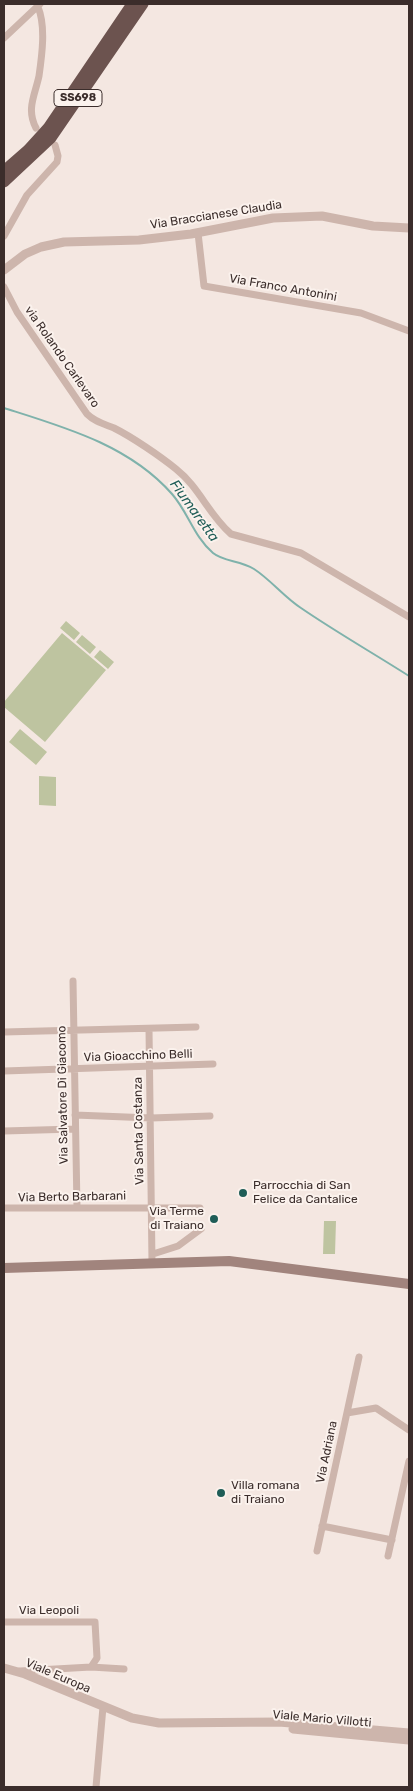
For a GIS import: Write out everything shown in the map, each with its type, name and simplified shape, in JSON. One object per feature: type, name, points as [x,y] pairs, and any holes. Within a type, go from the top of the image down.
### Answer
[{"type":"highway","name":"SS698","points":[[4,171],[28,150],[48,128],[132,4]]},
{"type":"highway","name":"SS698","points":[[4,182],[50,138],[143,4]]},
{"type":"main road","points":[[4,1268],[152,1258],[228,1261],[409,1284]]},
{"type":"street","points":[[4,38],[39,5],[42,16],[42,55],[30,113],[36,128]]},
{"type":"street","points":[[4,236],[27,195],[57,162],[58,156],[55,145]]},
{"type":"street","name":"Via Braccianese Claudia","points":[[4,270],[25,254],[41,247],[64,242],[139,240],[198,233],[260,220],[312,215],[343,219],[373,226],[409,228]]},
{"type":"street","name":"Via Franco Antonini","points":[[198,233],[204,286],[361,313],[409,331]]},
{"type":"street","name":"via Rolando Carlevaro","points":[[4,287],[17,312],[87,414],[94,421],[115,428],[175,468],[191,483],[223,527],[231,534],[300,553],[409,617]]},
{"type":"street","name":"Via Salvatore Di Giacomo","points":[[73,982],[77,1208]]},
{"type":"street","points":[[4,1032],[196,1028]]},
{"type":"street","name":"Via Santa Costanza","points":[[149,1029],[152,1258]]},
{"type":"street","name":"Via Gioacchino Belli","points":[[4,1072],[213,1064]]},
{"type":"street","points":[[75,1115],[150,1118],[210,1116]]},
{"type":"street","points":[[4,1131],[75,1129]]},
{"type":"street","name":"Via Berto Barbarani","points":[[4,1208],[200,1208]]},
{"type":"street","points":[[152,1258],[178,1246],[200,1229]]},
{"type":"street","name":"Via Adriana","points":[[317,1551],[359,1357]]},
{"type":"street","points":[[347,1413],[376,1408],[409,1430]]},
{"type":"street","points":[[388,1556],[409,1461]]},
{"type":"street","points":[[322,1526],[392,1540]]},
{"type":"street","name":"Via Leopoli","points":[[4,1622],[95,1622],[96,1658],[91,1667]]},
{"type":"street","points":[[15,1671],[91,1667],[124,1670]]},
{"type":"street","name":"Viale Europa","points":[[4,1668],[103,1707]]},
{"type":"street","points":[[96,1787],[103,1707]]},
{"type":"street","name":"Viale Mario Villotti","points":[[103,1707],[132,1718],[159,1723],[233,1724],[279,1722],[409,1733]]},
{"type":"street","name":"Viale Mario Villotti","points":[[233,1724],[409,1740]]},
{"type":"green space","points":[[66,621],[80,633],[74,640],[60,628]]},
{"type":"green space","points":[[62,633],[106,670],[45,742],[4,707],[4,702]]},
{"type":"green space","points":[[82,635],[96,647],[90,654],[76,642]]},
{"type":"green space","points":[[100,650],[114,662],[108,669],[94,657]]},
{"type":"green space","points":[[20,729],[47,752],[36,765],[9,742]]},
{"type":"green space","points":[[39,776],[56,777],[56,806],[39,805]]},
{"type":"green space","points":[[324,1221],[336,1221],[335,1254],[323,1254]]},
{"type":"waterway","name":"Fiumaretta","points":[[4,408],[94,440],[116,450],[136,463],[155,477],[178,501],[201,540],[213,553],[254,569],[301,608],[409,676]]},
{"type":"place","name":"Parrocchia di San Felice da Cantalice","points":[[243,1193]]},
{"type":"place","name":"Via Terme di Traiano","points":[[214,1219]]},
{"type":"place","name":"Villa romana di Traiano","points":[[221,1493]]}]
